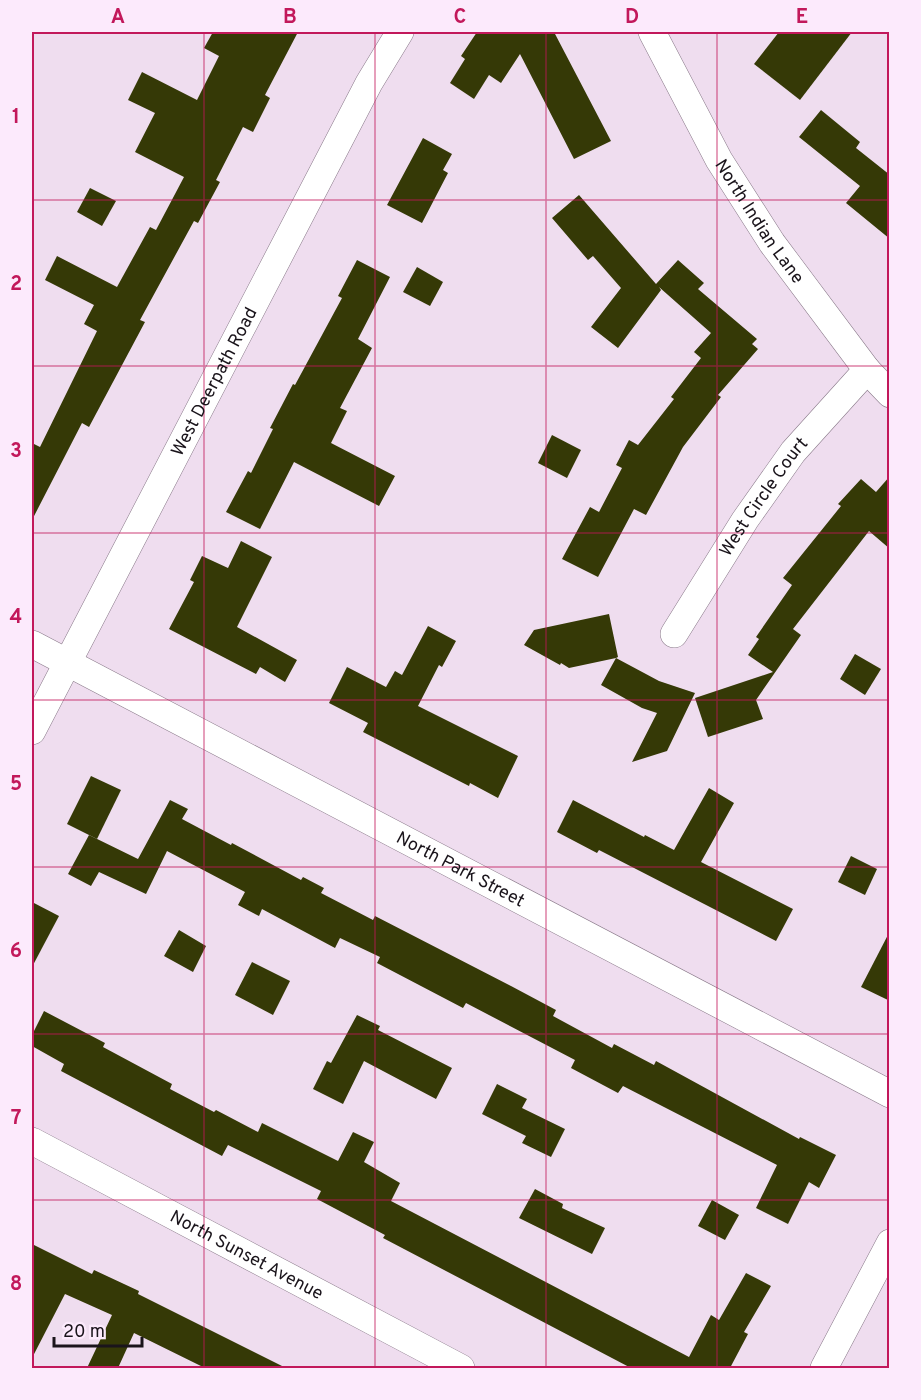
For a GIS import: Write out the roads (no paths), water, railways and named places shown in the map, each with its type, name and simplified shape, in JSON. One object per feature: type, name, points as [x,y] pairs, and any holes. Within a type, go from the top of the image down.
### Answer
[{"type":"street","name":"West Deerpath Road","points":[[32,731],[369,83],[400,32]]},
{"type":"street","name":"North Indian Lane","points":[[652,32],[719,160],[772,243],[867,370],[890,394]]},
{"type":"street","name":"West Circle Court","points":[[674,634],[745,520],[793,452],[867,370]]},
{"type":"street","name":"North Park Street","points":[[32,644],[890,1094]]},
{"type":"street","name":"North Sunset Avenue","points":[[32,1141],[461,1368]]},
{"type":"street","points":[[824,1368],[890,1243]]}]
